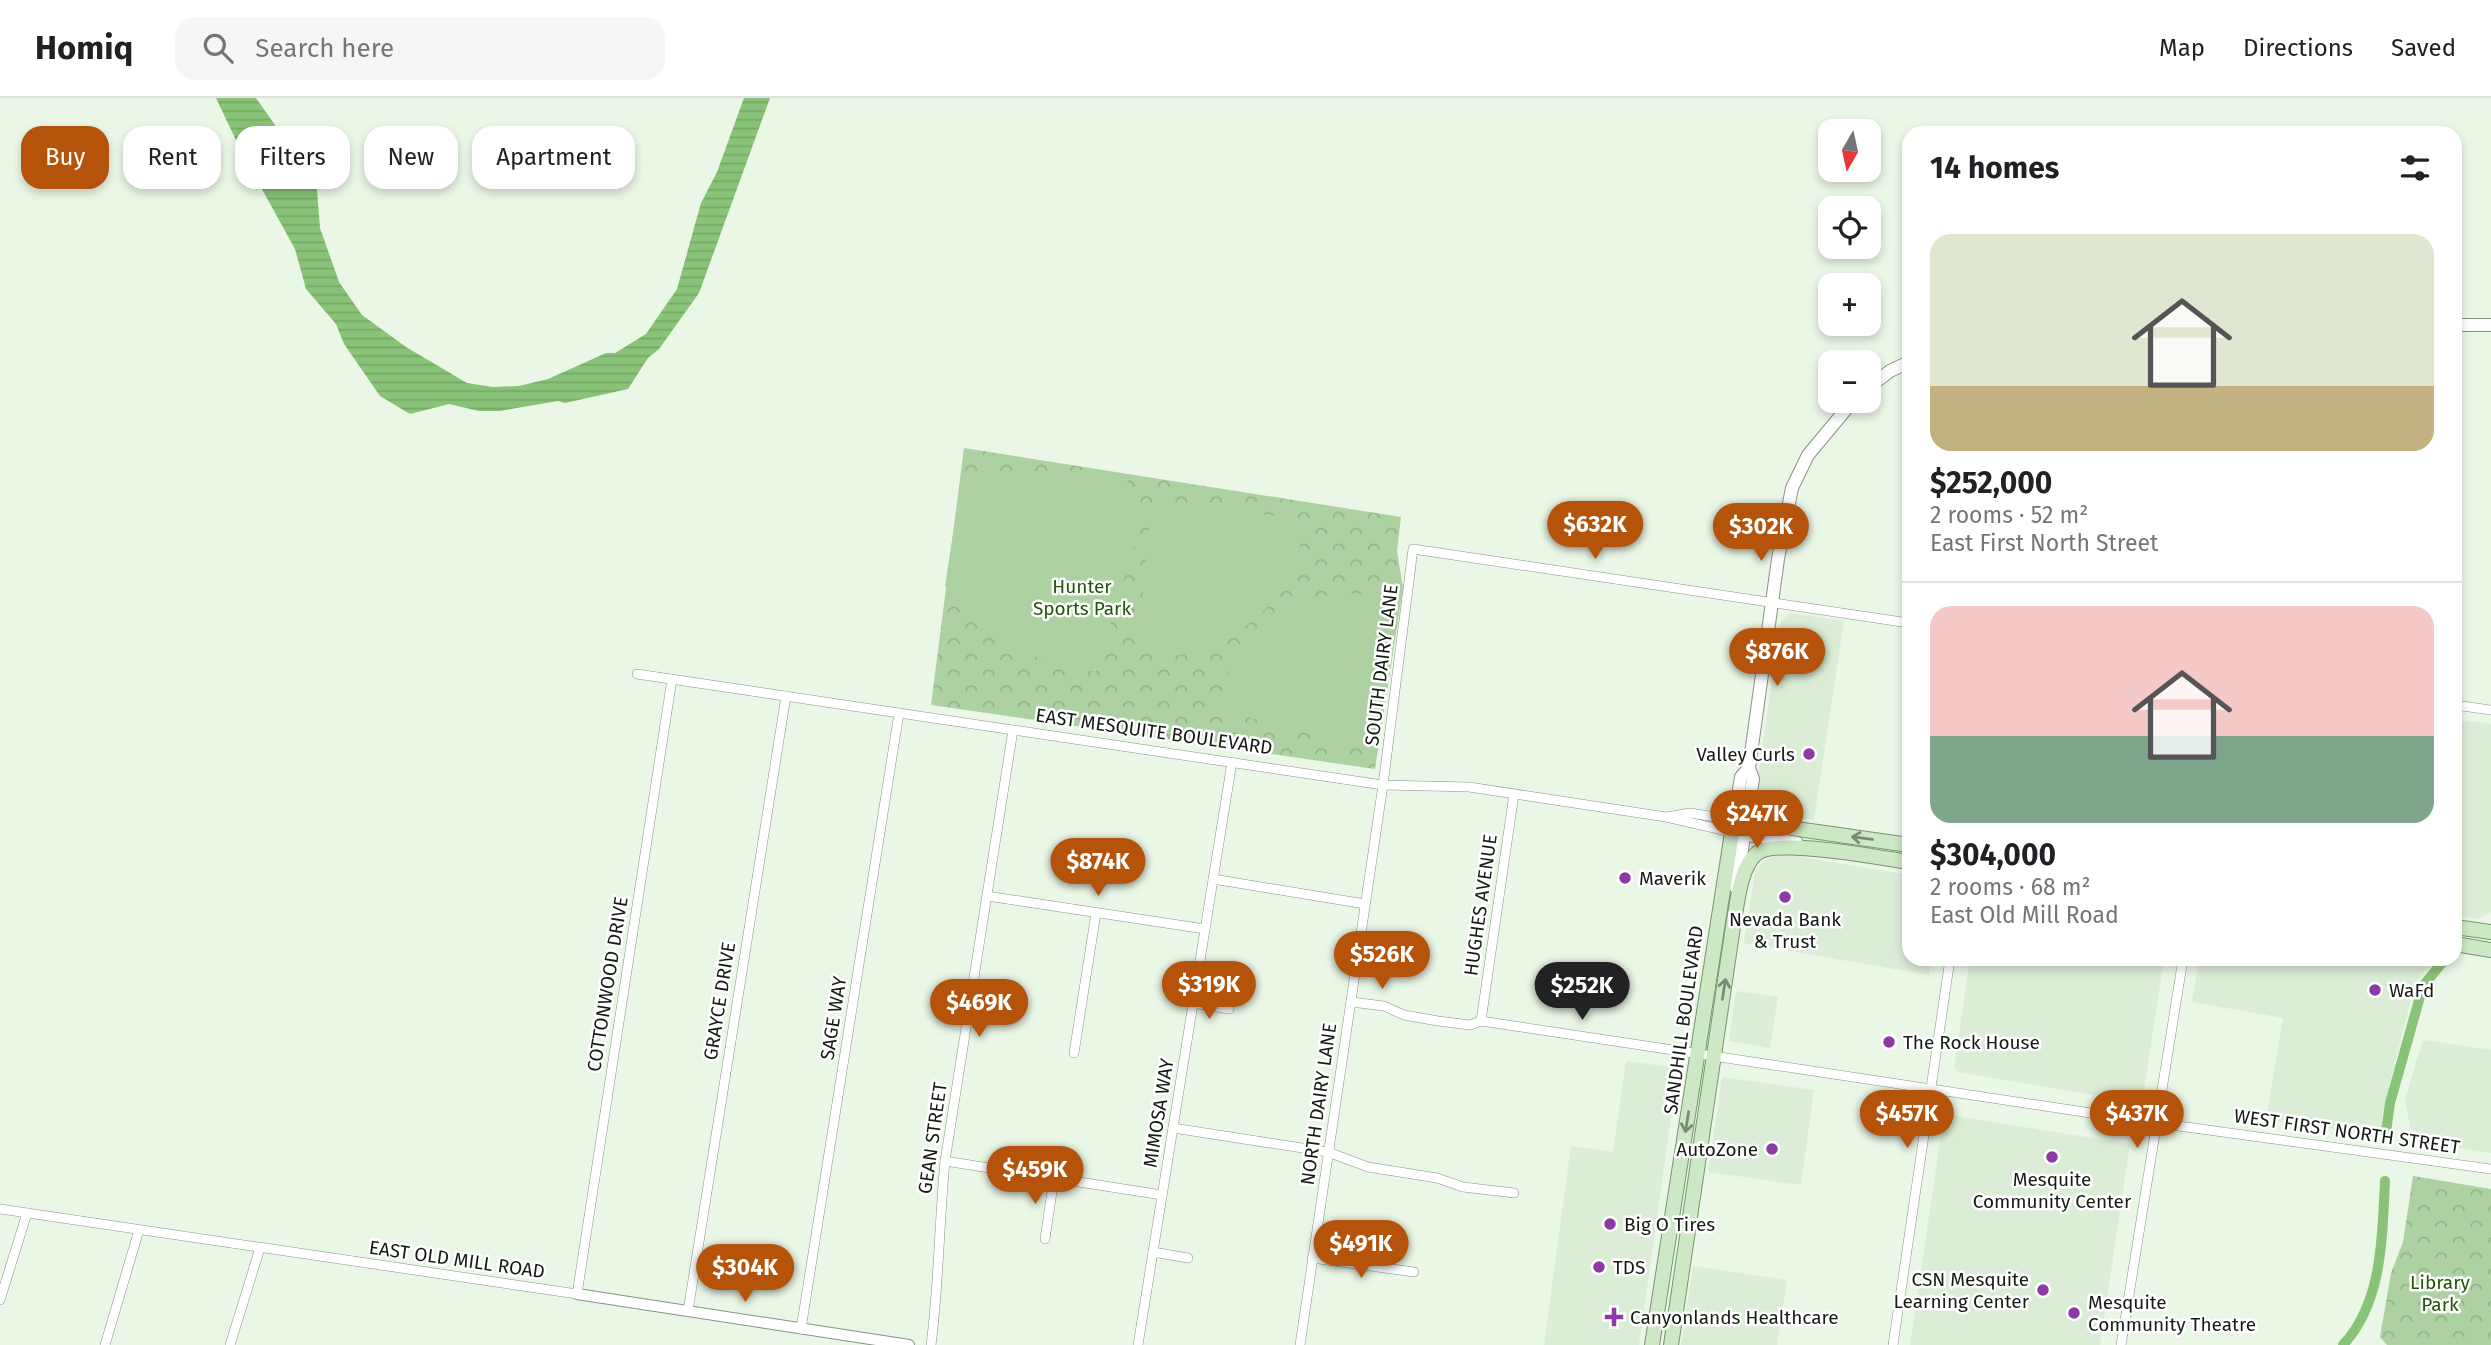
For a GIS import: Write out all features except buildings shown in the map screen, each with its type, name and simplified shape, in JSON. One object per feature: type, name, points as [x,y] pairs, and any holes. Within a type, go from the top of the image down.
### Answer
[{"type":"main road","points":[[2462,326],[2491,325]]},
{"type":"main road","points":[[1881,378],[1902,365]]},
{"type":"main road","points":[[1739,827],[1753,779],[1749,768],[1772,603],[1792,488],[1808,454],[1843,413]]},
{"type":"main road","name":"EAST MESQUITE BOULEVARD","points":[[1739,827],[1902,844]]},
{"type":"main road","name":"EAST MESQUITE BOULEVARD","points":[[1739,827],[1825,849],[1902,861]]},
{"type":"main road","name":"SANDHILL BOULEVARD","points":[[1652,1345],[1674,1206],[1734,920],[1739,827]]},
{"type":"main road","name":"SANDHILL BOULEVARD","points":[[1671,1345],[1705,1056],[1739,827]]},
{"type":"main road","points":[[1734,920],[1745,872],[1757,853],[1780,846],[1825,849]]},
{"type":"main road","points":[[2462,928],[2491,932]]},
{"type":"main road","points":[[2462,945],[2491,950]]},
{"type":"main road","points":[[1674,1206],[1684,1216],[1676,1274],[1679,1288]]},
{"type":"street","name":"SOUTH DAIRY LANE","points":[[1383,785],[1413,549],[1772,603]]},
{"type":"street","points":[[1772,603],[1902,623]]},
{"type":"street","name":"EAST MESQUITE BOULEVARD","points":[[637,674],[1383,785],[1435,784],[1665,817],[1690,813],[1739,827]]},
{"type":"street","name":"COTTONWOOD DRIVE","points":[[577,1294],[672,679]]},
{"type":"street","name":"GRAYCE DRIVE","points":[[688,1311],[786,696]]},
{"type":"street","points":[[2462,706],[2491,710]]},
{"type":"street","name":"SAGE WAY","points":[[801,1329],[899,713]]},
{"type":"street","name":"GEAN STREET","points":[[932,1345],[939,1285],[938,1233],[945,1161],[1013,730]]},
{"type":"street","name":"MIMOSA WAY","points":[[1138,1345],[1232,762]]},
{"type":"street","name":"NORTH DAIRY LANE","points":[[1300,1345],[1383,785]]},
{"type":"street","name":"HUGHES AVENUE","points":[[1481,1021],[1514,794]]},
{"type":"street","points":[[1213,879],[1365,904]]},
{"type":"street","points":[[987,896],[1205,929]]},
{"type":"street","points":[[1074,1053],[1096,913]]},
{"type":"street","points":[[1893,1345],[1949,966]]},
{"type":"street","points":[[2121,1345],[2182,966]]},
{"type":"street","name":"WEST FIRST NORTH STREET","points":[[1351,1002],[1384,1006],[1404,1015],[1438,1021],[1470,1025],[1481,1021],[2157,1123],[2491,1169]]},
{"type":"street","points":[[1193,1003],[1229,1009]]},
{"type":"street","points":[[1173,1128],[1328,1152],[1368,1167],[1437,1178],[1463,1187],[1514,1193]]},
{"type":"street","points":[[945,1161],[1162,1195]]},
{"type":"street","points":[[1045,1239],[1054,1178]]},
{"type":"street","name":"EAST OLD MILL ROAD","points":[[0,1209],[909,1345]]},
{"type":"street","points":[[0,1300],[27,1213]]},
{"type":"street","points":[[105,1345],[139,1230]]},
{"type":"street","points":[[230,1345],[260,1248]]},
{"type":"street","points":[[1153,1252],[1188,1258]]},
{"type":"street","points":[[1312,1258],[1413,1272]]},
{"type":"shaded area","points":[[216,98],[256,98],[276,126],[235,126],[235,138]]},
{"type":"shaded area","points":[[744,98],[770,98],[699,293],[659,349],[648,358],[628,389],[565,403],[558,401],[500,411],[479,411],[449,404],[410,414],[380,396],[344,344],[336,324],[306,289],[295,249],[262,189],[316,189],[320,228],[339,282],[362,315],[406,347],[467,383],[493,387],[519,386],[548,379],[606,353],[615,353],[646,334],[677,289],[701,203],[717,172]]},
{"type":"shaded area","points":[[1790,613],[1844,621],[1814,820],[1760,812],[1754,802],[1781,621]]},
{"type":"shaded area","points":[[2462,723],[2491,724],[2491,912],[2477,919],[2462,917]]},
{"type":"shaded area","points":[[1775,856],[1795,856],[1902,874],[1902,966],[1930,966],[1929,975],[1744,943],[1755,872],[1764,861]]},
{"type":"shaded area","points":[[1969,966],[2163,966],[2142,1103],[1958,1072],[1954,1067]]},
{"type":"shaded area","points":[[2198,966],[2430,966],[2415,984],[2382,1114],[2382,1135],[2266,1120],[2283,1018],[2192,1002]]},
{"type":"shaded area","points":[[1736,991],[1778,997],[1770,1048],[1729,1041]]},
{"type":"shaded area","points":[[2423,1040],[2491,1050],[2491,1153],[2413,1141],[2405,1099]]},
{"type":"shaded area","points":[[1626,1061],[1678,1068],[1639,1345],[1544,1345],[1571,1146],[1613,1152]]},
{"type":"shaded area","points":[[1722,1077],[1814,1090],[1801,1185],[1708,1172]]},
{"type":"shaded area","points":[[1950,1115],[2130,1144],[2100,1345],[1910,1345],[1943,1122]]},
{"type":"shaded area","points":[[1693,1266],[1787,1280],[1777,1345],[1681,1345]]},
{"type":"green space","name":"Hunter Sports Park","points":[[964,448],[1401,517],[1397,551],[1403,588],[1375,769],[931,705]]},
{"type":"green space","points":[[962,476],[1101,476],[1127,481],[1141,497],[1137,537],[1096,672],[1036,656],[1007,645],[975,624],[945,586]]},
{"type":"green space","points":[[1161,503],[1304,519],[1293,571],[1274,601],[1230,637],[1214,645],[1180,655],[1137,650],[1151,507]]},
{"type":"green space","points":[[1338,593],[1385,596],[1362,739],[1352,746],[1216,708],[1234,663],[1258,630],[1292,607]]},
{"type":"green space","name":"Library Park","points":[[2413,1176],[2491,1189],[2491,1345],[2387,1345],[2380,1337],[2391,1273],[2403,1242]]},
{"type":"waterway","points":[[2386,1132],[2390,1103],[2423,986],[2439,966]]},
{"type":"waterway","points":[[2343,1345],[2356,1328],[2373,1289],[2381,1246],[2385,1181]]},
{"type":"place","name":"Valley Curls","points":[[1809,754]]},
{"type":"place","name":"Maverik","points":[[1625,878]]},
{"type":"place","name":"Nevada Bank & Trust","points":[[1785,897]]},
{"type":"place","name":"WaFd","points":[[2375,990]]},
{"type":"place","name":"The Rock House","points":[[1889,1042]]},
{"type":"place","name":"AutoZone","points":[[1772,1149]]},
{"type":"place","name":"Mesquite Community Center","points":[[2052,1157]]},
{"type":"place","name":"Big O Tires","points":[[1610,1224]]},
{"type":"place","name":"TDS","points":[[1599,1267]]},
{"type":"place","name":"CSN Mesquite Learning Center","points":[[2043,1290]]},
{"type":"place","name":"Mesquite Community Theatre","points":[[2074,1313]]},
{"type":"place","name":"Canyonlands Healthcare","points":[[1614,1317]]}]
